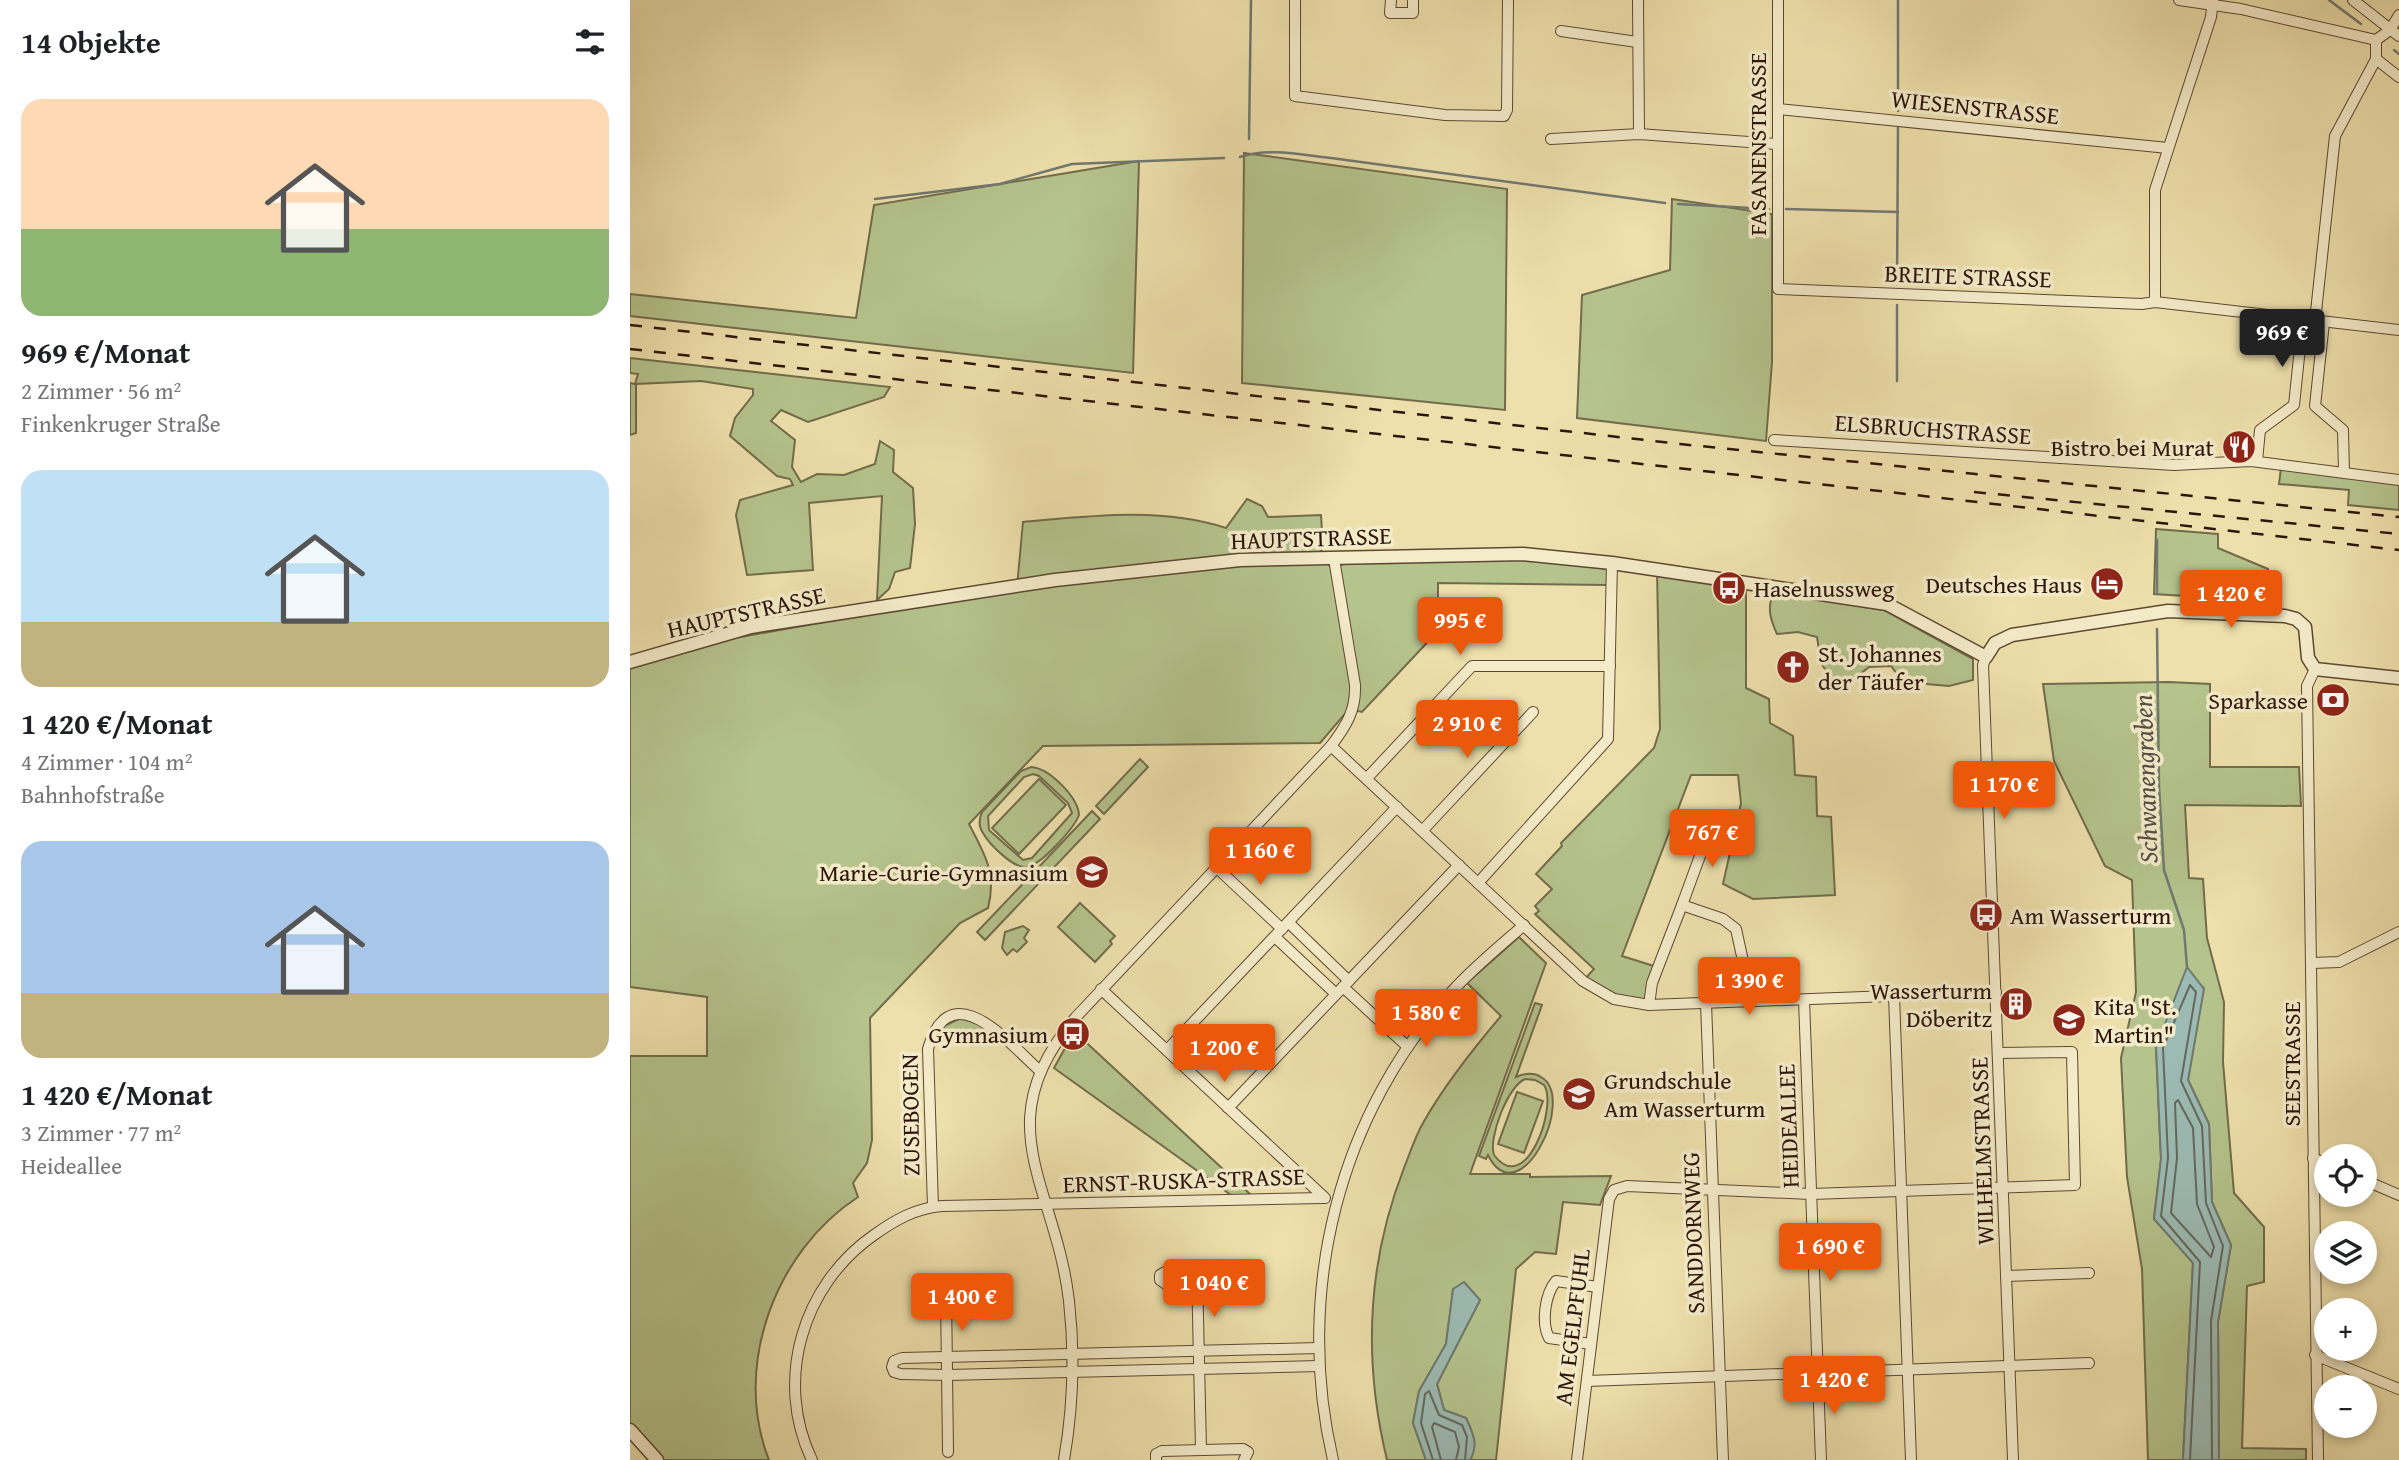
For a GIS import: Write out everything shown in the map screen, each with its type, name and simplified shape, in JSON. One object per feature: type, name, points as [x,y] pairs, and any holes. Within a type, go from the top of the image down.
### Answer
[{"type":"street","points":[[1295,0],[1295,96],[1445,115],[1504,116],[1508,0]]},
{"type":"street","points":[[1391,0],[1390,13],[1413,13],[1413,0]]},
{"type":"street","points":[[1638,0],[1639,134]]},
{"type":"street","name":"FASANENSTRASSE","points":[[1777,289],[1778,0]]},
{"type":"street","points":[[2179,0],[2213,2],[2376,40],[2395,33]]},
{"type":"street","points":[[2353,0],[2395,33]]},
{"type":"street","points":[[2155,302],[2155,190],[2213,2]]},
{"type":"street","points":[[2395,33],[2399,15]]},
{"type":"street","points":[[1561,31],[1637,42]]},
{"type":"street","points":[[2344,473],[2345,440],[2338,424],[2315,406],[2320,321],[2334,136],[2376,60],[2376,40]]},
{"type":"street","points":[[2376,60],[2399,77]]},
{"type":"street","name":"WIESENSTRASSE","points":[[1778,109],[2168,148]]},
{"type":"street","points":[[1551,139],[1639,134],[1776,144]]},
{"type":"street","name":"BREITE STRASSE","points":[[1777,289],[2142,304],[2155,302],[2399,330]]},
{"type":"street","points":[[2257,461],[2258,437],[2267,423],[2294,405],[2303,319]]},
{"type":"street","name":"ELSBRUCHSTRASSE","points":[[1774,440],[2174,466],[2232,460],[2257,461],[2399,480]]},
{"type":"street","name":"HAUPTSTRASSE","points":[[630,662],[751,627],[994,588],[1193,564],[1523,554],[1612,563],[1887,604],[1986,657]]},
{"type":"street","points":[[1064,1460],[1073,1372],[1067,1289],[1061,1252],[1029,1143],[1028,1114],[1040,1071],[1055,1042],[1101,989],[1331,746],[1347,724],[1356,699],[1334,559]]},
{"type":"street","points":[[1478,883],[1606,743],[1610,733],[1612,563]]},
{"type":"street","points":[[1986,657],[1995,643],[2012,635],[2168,611],[2296,619],[2305,627],[2308,658],[2315,669],[2399,678]]},
{"type":"street","name":"WILHELMSTRASSE","points":[[1986,657],[1984,677],[2005,1187],[2013,1460]]},
{"type":"street","points":[[1368,777],[1472,666],[1610,666]]},
{"type":"street","name":"SEESTRASSE","points":[[2314,1298],[2307,686],[2315,669]]},
{"type":"street","points":[[1423,830],[1534,712]]},
{"type":"street","points":[[1331,746],[1368,777],[1478,883],[1601,994],[1649,1006],[1996,992]]},
{"type":"street","points":[[1167,1050],[1397,807]]},
{"type":"street","points":[[1649,1006],[1651,983],[1713,823]]},
{"type":"street","points":[[1228,1108],[1459,865]]},
{"type":"street","points":[[1216,867],[1408,1047]]},
{"type":"street","points":[[1682,905],[1723,919],[1736,929],[1752,1002]]},
{"type":"street","points":[[1333,1460],[1318,1348],[1322,1282],[1336,1201],[1367,1120],[1408,1047],[1456,987],[1524,925]]},
{"type":"street","points":[[1282,930],[1343,987]]},
{"type":"street","points":[[2311,963],[2339,962],[2399,932]]},
{"type":"street","points":[[1101,989],[1323,1198]]},
{"type":"street","points":[[1894,996],[1911,1460]]},
{"type":"street","name":"HEIDEALLEE","points":[[1804,1000],[1821,1460]]},
{"type":"street","name":"SANDDORNWEG","points":[[1706,1003],[1723,1460]]},
{"type":"street","name":"ZUSEBOGEN","points":[[933,1207],[928,1049],[938,1025],[956,1014],[981,1018],[1040,1071]]},
{"type":"street","points":[[1712,1189],[1811,1194],[2076,1185],[2072,1052],[1999,1053]]},
{"type":"street","points":[[2377,1185],[2398,1193]]},
{"type":"street","name":"AM EGELPFUHL","points":[[1577,1460],[1609,1199],[1614,1190],[1627,1186],[1712,1189]]},
{"type":"street","name":"ERNST-RUSKA-STRASSE","points":[[812,1460],[797,1416],[794,1386],[798,1346],[813,1305],[831,1275],[857,1246],[908,1214],[933,1207],[1323,1198],[1336,1201]]},
{"type":"street","points":[[1230,1269],[1236,1277],[1229,1282],[1198,1283],[1166,1284],[1160,1280],[1162,1273],[1230,1269]]},
{"type":"street","points":[[1197,1271],[1201,1450]]},
{"type":"street","points":[[2007,1276],[2089,1273]]},
{"type":"street","points":[[1591,1344],[1549,1338],[1544,1328],[1550,1288],[1556,1281],[1598,1286]]},
{"type":"street","points":[[946,1292],[948,1452]]},
{"type":"street","points":[[1318,1348],[902,1358],[894,1361],[892,1367],[894,1372],[901,1374],[948,1375],[1319,1366]]},
{"type":"street","name":"SEESTRASSE","points":[[2315,1361],[2318,1460]]},
{"type":"street","points":[[2330,1361],[2399,1389]]},
{"type":"street","points":[[1587,1381],[2089,1363]]},
{"type":"street","points":[[630,1430],[657,1460]]},
{"type":"street","points":[[1156,1460],[1156,1454],[1162,1451],[1243,1449],[1248,1452],[1244,1460]]},
{"type":"green space","points":[[1244,153],[1507,189],[1505,410],[1242,383]]},
{"type":"green space","points":[[1139,161],[1133,373],[630,316],[630,294],[856,318],[874,205]]},
{"type":"green space","points":[[1672,199],[1772,214],[1772,362],[1766,441],[1577,418],[1582,295],[1670,270]]},
{"type":"green space","points":[[630,358],[890,387],[884,397],[808,422],[781,410],[771,421],[795,440],[792,467],[801,482],[817,474],[844,475],[875,464],[880,441],[894,450],[893,472],[913,488],[915,524],[910,568],[895,572],[889,589],[877,600],[882,496],[809,503],[813,570],[747,575],[736,515],[740,500],[793,485],[790,479],[777,476],[730,436],[735,418],[753,395],[753,389],[701,381],[636,384],[636,433],[630,435],[630,383],[635,384],[638,374],[630,373]]},
{"type":"green space","points":[[2281,468],[2399,484],[2399,510],[2348,505],[2349,490],[2279,484]]},
{"type":"green space","points":[[1247,499],[1262,506],[1268,517],[1321,515],[1323,548],[1313,562],[1327,563],[1331,567],[1359,561],[1525,559],[1609,569],[1607,585],[1438,583],[1438,631],[1362,712],[1349,709],[1320,743],[1043,746],[969,824],[988,864],[991,884],[988,908],[960,923],[870,1018],[872,1140],[867,1163],[853,1183],[858,1197],[829,1220],[804,1248],[784,1279],[769,1314],[759,1350],[756,1387],[759,1424],[769,1460],[663,1460],[630,1424],[630,1056],[707,1056],[707,997],[630,987],[630,657],[1017,587],[1023,522],[1151,515],[1201,521],[1226,528]]},
{"type":"green space","points":[[2156,529],[2218,534],[2218,548],[2268,569],[2265,601],[2154,594]]},
{"type":"green space","points":[[1657,570],[1746,584],[1746,688],[1769,699],[1770,723],[1793,736],[1795,775],[1816,777],[1817,816],[1831,817],[1835,895],[1753,899],[1723,884],[1741,803],[1738,775],[1691,775],[1622,956],[1657,967],[1649,1005],[1614,999],[1583,981],[1594,969],[1535,914],[1539,911],[1535,906],[1552,889],[1536,874],[1562,846],[1561,843],[1654,748],[1660,729]]},
{"type":"green space","points":[[1774,593],[1884,610],[1973,659],[1973,680],[1949,686],[1903,682],[1891,666],[1869,667],[1854,679],[1832,680],[1821,663],[1817,637],[1798,632],[1777,634],[1770,609]]},
{"type":"green space","points":[[2043,684],[2210,684],[2210,767],[2299,767],[2301,806],[2185,805],[2189,878],[2203,879],[2207,938],[2224,1002],[2223,1062],[2234,1193],[2264,1227],[2264,1282],[2247,1286],[2242,1448],[2306,1449],[2306,1460],[2219,1460],[2218,1322],[2231,1245],[2212,1202],[2209,1124],[2188,1080],[2203,989],[2156,1047],[2161,1159],[2154,1219],[2193,1262],[2183,1460],[2148,1460],[2142,1269],[2127,1177],[2121,1058],[2136,992],[2132,880],[2105,866],[2054,761]]},
{"type":"green space","points":[[1140,759],[1148,767],[1104,814],[1096,806]]},
{"type":"green space","points":[[1031,767],[1054,778],[1074,800],[1079,815],[1047,854],[1031,866],[1025,867],[1014,863],[995,849],[980,828],[979,822],[982,812],[1021,771]],"holes":[[[1033,774],[1039,776],[1068,803],[1072,813],[1032,858],[1023,860],[989,830],[988,816],[1024,777]]]},
{"type":"green space","points":[[1039,779],[1066,805],[1019,854],[992,828]]},
{"type":"green space","points":[[1092,811],[1100,819],[985,940],[977,932]]},
{"type":"green space","points":[[1080,903],[1115,936],[1110,941],[1112,944],[1095,962],[1058,927]]},
{"type":"green space","points":[[1023,926],[1029,930],[1024,938],[1027,942],[1017,952],[1013,949],[1007,955],[1002,948],[1005,932]]},
{"type":"green space","points":[[1519,937],[1546,963],[1470,1174],[1530,1174],[1530,1177],[1611,1176],[1600,1205],[1563,1202],[1556,1254],[1535,1252],[1516,1269],[1496,1460],[1470,1460],[1474,1444],[1469,1423],[1466,1418],[1444,1410],[1437,1384],[1480,1300],[1453,1290],[1446,1344],[1419,1391],[1413,1423],[1426,1460],[1387,1460],[1374,1386],[1372,1349],[1376,1276],[1382,1240],[1404,1168],[1420,1128],[1450,1081],[1501,1016],[1467,983]]},
{"type":"green space","points":[[1535,1003],[1542,1005],[1516,1077],[1538,1075],[1551,1089],[1553,1107],[1549,1127],[1540,1147],[1528,1163],[1515,1172],[1501,1170],[1488,1155],[1486,1159],[1479,1156]],"holes":[[[1525,1079],[1544,1085],[1547,1096],[1543,1128],[1528,1157],[1517,1165],[1506,1165],[1494,1155],[1493,1147],[1501,1113],[1512,1091],[1519,1084]]]},
{"type":"green space","points":[[961,1018],[986,1027],[976,1037],[954,1038],[942,1027]]},
{"type":"green space","points":[[1077,1034],[1251,1195],[1231,1195],[1054,1068],[1069,1041]]},
{"type":"green space","points":[[1517,1092],[1543,1101],[1524,1153],[1498,1144]]},
{"type":"water","points":[[2187,967],[2204,989],[2188,1080],[2209,1124],[2212,1202],[2231,1245],[2218,1322],[2219,1460],[2183,1460],[2193,1263],[2154,1219],[2161,1159],[2156,1047]]},
{"type":"water","points":[[1464,1282],[1480,1300],[1437,1384],[1444,1410],[1466,1418],[1475,1444],[1473,1455],[1470,1460],[1426,1460],[1413,1423],[1419,1391],[1446,1344],[1453,1289]]},
{"type":"waterway","points":[[1249,139],[1251,0]]},
{"type":"waterway","points":[[1898,0],[1898,111]]},
{"type":"waterway","name":"Schwanengraben","points":[[2329,0],[2361,24]]},
{"type":"waterway","points":[[2394,50],[2399,54]]},
{"type":"waterway","points":[[1897,284],[1898,128]]},
{"type":"waterway","points":[[1240,157],[1273,152],[1297,154],[1665,203]]},
{"type":"waterway","points":[[875,199],[1000,184],[1072,164],[1224,158]]},
{"type":"waterway","points":[[1678,204],[1769,209]]},
{"type":"waterway","points":[[1786,209],[1898,212]]},
{"type":"waterway","points":[[1897,305],[1897,381]]},
{"type":"waterway","name":"Schwanengraben","points":[[2157,540],[2157,594]]},
{"type":"waterway","name":"Schwanengraben","points":[[2157,629],[2159,787],[2164,870],[2184,930],[2187,967]]},
{"type":"railway","points":[[630,325],[1680,444],[2399,517]]},
{"type":"railway","points":[[630,349],[2399,550]]},
{"type":"railway","points":[[1974,492],[2399,534]]},
{"type":"place","name":"Bistro bei Murat","points":[[2239,447]]},
{"type":"place","name":"Deutsches Haus","points":[[2107,584]]},
{"type":"place","name":"Haselnussweg","points":[[1729,588]]},
{"type":"place","name":"St. Johannes der Täufer","points":[[1793,667]]},
{"type":"place","name":"Sparkasse","points":[[2333,700]]},
{"type":"place","name":"Marie-Curie-Gymnasium","points":[[1092,872]]},
{"type":"place","name":"Am Wasserturm","points":[[1986,915]]},
{"type":"place","name":"Wasserturm Döberitz","points":[[2016,1004]]},
{"type":"place","name":"Kita \"St. Martin\"","points":[[2069,1020]]},
{"type":"place","name":"Gymnasium","points":[[1073,1034]]},
{"type":"place","name":"Grundschule Am Wasserturm","points":[[1579,1094]]}]
